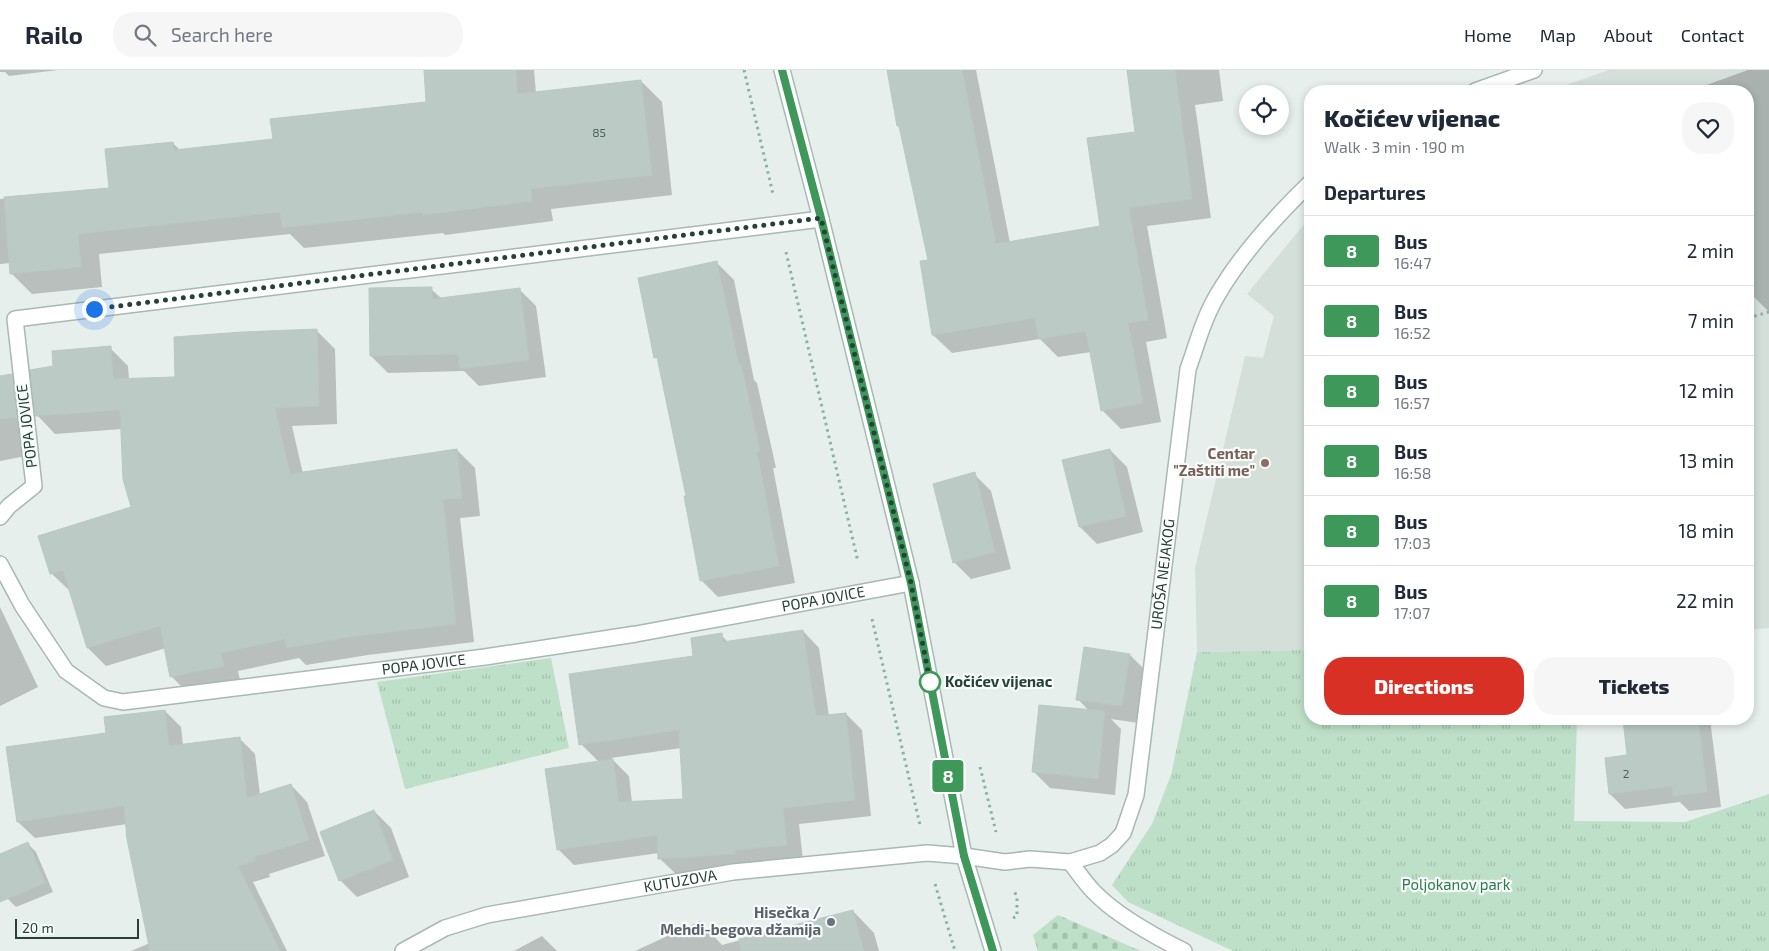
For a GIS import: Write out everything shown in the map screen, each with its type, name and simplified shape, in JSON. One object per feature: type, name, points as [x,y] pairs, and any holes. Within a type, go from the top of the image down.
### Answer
[{"type":"street","points":[[782,70],[821,218],[911,583],[964,856],[993,951]]},
{"type":"street","points":[[1492,85],[1534,70]]},
{"type":"street","name":"UROŠA NEJAKOG","points":[[964,856],[1006,862],[1030,859],[1070,862],[1100,853],[1112,845],[1123,833],[1136,795],[1188,369],[1217,295],[1249,250],[1304,189]]},
{"type":"street","points":[[780,224],[821,218]]},
{"type":"street","name":"POPA JOVICE","points":[[0,517],[9,506],[34,486],[14,319],[780,224]]},
{"type":"street","name":"POPA JOVICE","points":[[0,564],[22,605],[66,671],[104,698],[123,702],[495,656],[636,634],[911,583]]},
{"type":"street","name":"KUTUZOVA","points":[[404,951],[445,928],[487,915],[732,872],[926,854],[964,856]]},
{"type":"street","points":[[1070,862],[1093,892],[1107,904],[1184,951]]},
{"type":"path","points":[[744,70],[926,854],[955,951]]},
{"type":"path","points":[[1754,316],[1769,312]]},
{"type":"shaded area","points":[[1609,70],[1769,70],[1769,628],[1754,629],[1754,85],[1566,85]]},
{"type":"shaded area","name":"Centar \"Zaštiti me\"","points":[[1304,224],[1304,650],[1197,652],[1195,568],[1245,356],[1263,358],[1274,316],[1247,294]]},
{"type":"green space","name":"Poljokanov park","points":[[1304,650],[1304,725],[1577,725],[1574,821],[1685,822],[1769,794],[1769,951],[1233,951],[1128,902],[1112,885],[1152,824],[1171,775],[1197,652]]},
{"type":"green space","points":[[551,658],[569,748],[405,789],[377,682]]},
{"type":"green space","points":[[1058,915],[1141,951],[1038,951],[1033,935]]},
{"type":"building","points":[[424,70],[516,70],[517,94],[641,80],[652,175],[531,189],[532,201],[423,215],[423,212],[282,228],[280,212],[78,234],[81,267],[10,274],[4,197],[109,188],[105,149],[173,142],[174,150],[273,139],[270,119],[426,102]]},
{"type":"building","points":[[887,70],[962,70],[996,244],[1100,226],[1087,138],[1135,132],[1127,70],[1175,70],[1192,199],[1129,208],[1148,320],[1128,323],[1143,403],[1101,411],[1086,331],[1038,339],[1035,318],[932,335],[920,261],[928,260],[899,126],[897,126]]},
{"type":"building","points":[[717,261],[760,451],[757,452],[779,566],[700,581],[684,496],[686,496],[657,357],[654,358],[638,278]]},
{"type":"building","points":[[432,287],[432,299],[520,288],[529,360],[460,369],[458,354],[370,356],[369,288]]},
{"type":"building","points":[[317,329],[319,406],[275,408],[290,474],[457,449],[462,498],[443,500],[456,624],[349,637],[287,648],[285,639],[221,653],[224,666],[170,677],[160,626],[87,648],[63,570],[50,574],[38,536],[131,507],[123,479],[120,410],[35,416],[30,370],[53,366],[52,351],[111,346],[113,379],[175,377],[174,337]]},
{"type":"building","points":[[12,374],[17,417],[0,419],[0,376]]},
{"type":"building","points":[[1110,449],[1126,516],[1079,527],[1062,460]]},
{"type":"building","points":[[975,472],[995,552],[953,563],[933,484]]},
{"type":"building","points":[[803,630],[816,716],[846,713],[855,800],[783,808],[787,845],[735,850],[735,854],[658,859],[657,835],[557,850],[545,769],[613,759],[619,802],[683,799],[679,730],[579,745],[569,674],[693,656],[691,638],[722,633],[723,642]]},
{"type":"building","points":[[1084,647],[1130,654],[1122,706],[1076,700]]},
{"type":"building","points":[[1039,705],[1105,711],[1098,779],[1032,772]]},
{"type":"building","points":[[165,710],[169,746],[240,737],[247,798],[291,784],[309,840],[254,857],[255,861],[238,866],[280,951],[150,951],[127,839],[124,806],[17,822],[6,747],[106,733],[104,717]]},
{"type":"building","points":[[1624,725],[1699,725],[1707,792],[1673,796],[1672,786],[1609,794],[1605,758],[1627,755]]},
{"type":"building","points":[[374,810],[393,860],[339,881],[320,832]]},
{"type":"building","points":[[28,842],[45,883],[0,902],[0,854]]},
{"type":"building","name":"Hisečka / Mehdi-begova džamija","points":[[853,910],[864,951],[741,951],[739,939]]},
{"type":"bus line","name":"8","points":[[782,70],[821,218],[911,583],[964,856],[993,951]]},
{"type":"place","name":"Centar \"Zaštiti me\"","points":[[1265,463]]},
{"type":"place","name":"Kočićev vijenac","points":[[930,682]]},
{"type":"place","name":"Hisečka / Mehdi-begova džamija","points":[[831,922]]},
{"type":"route","points":[[94,309],[821,218],[911,583],[930,682]]}]
